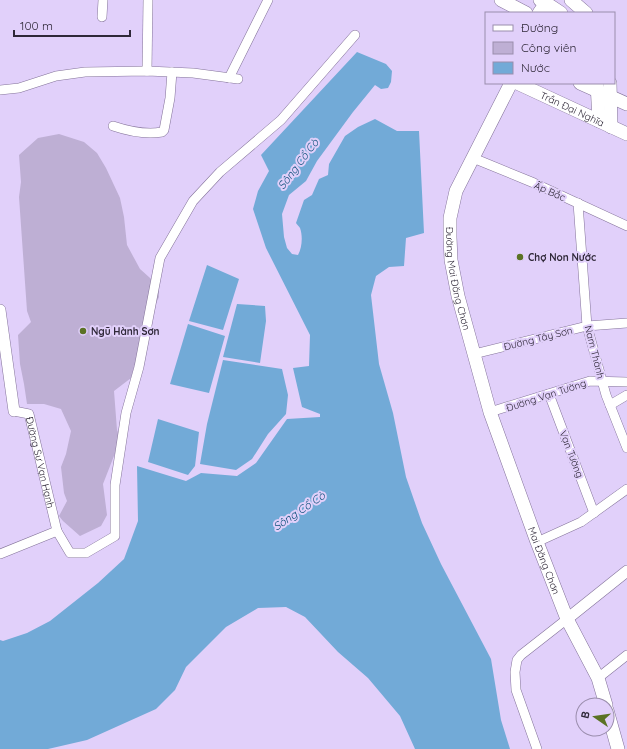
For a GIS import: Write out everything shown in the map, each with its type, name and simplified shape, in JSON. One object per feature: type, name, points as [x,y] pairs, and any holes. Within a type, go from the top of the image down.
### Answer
[{"type":"main road","points":[[501,0],[524,12]]},
{"type":"main road","points":[[571,0],[585,12]]},
{"type":"main road","points":[[542,5],[559,12]]},
{"type":"main road","name":"Đường Mai Đăng Chơn","points":[[490,412],[458,296],[451,260],[450,218],[456,192],[510,84]]},
{"type":"main road","name":"Trần Đại Nghĩa","points":[[519,84],[627,134]]},
{"type":"main road","points":[[584,84],[597,87],[610,96],[627,104]]},
{"type":"main road","points":[[605,124],[610,96],[610,84]]},
{"type":"main road","points":[[597,87],[605,124]]},
{"type":"main road","name":"Mai Đăng Chơn","points":[[490,412],[537,542],[567,619],[598,678],[604,697]]},
{"type":"main road","points":[[615,737],[618,749]]},
{"type":"street","points":[[102,17],[103,0]]},
{"type":"street","points":[[147,71],[148,0]]},
{"type":"street","points":[[0,90],[19,88],[56,76],[86,72],[172,72],[193,73],[234,79],[268,0]]},
{"type":"street","points":[[0,554],[57,531],[70,553],[86,553],[115,536],[115,485],[126,413],[139,367],[160,258],[193,201],[220,172],[281,120],[355,35]]},
{"type":"street","points":[[112,126],[125,130],[146,133],[162,132],[164,130],[170,98],[172,72]]},
{"type":"street","name":"Ấp Bắc","points":[[473,158],[534,183],[627,226]]},
{"type":"street","name":"Nam Thành","points":[[578,203],[587,326],[602,381],[627,448]]},
{"type":"street","name":"Đường Sư Vạn Hạnh","points":[[0,310],[14,411],[29,414],[57,531]]},
{"type":"street","name":"Đường Tây Sơn","points":[[474,354],[587,326],[627,323]]},
{"type":"street","name":"Đường Vạn Tường","points":[[490,412],[590,381],[627,382]]},
{"type":"street","name":"Vạn Tường","points":[[550,394],[594,513]]},
{"type":"street","points":[[610,405],[627,395]]},
{"type":"street","points":[[537,542],[582,522],[627,489]]},
{"type":"street","points":[[537,749],[516,690],[515,672],[517,660],[521,655],[627,571]]},
{"type":"street","points":[[598,678],[627,655]]},
{"type":"green space","name":"Ngũ Hành Sơn","points":[[59,134],[84,142],[97,153],[120,198],[127,245],[140,269],[159,286],[159,297],[145,327],[131,378],[114,391],[117,430],[121,438],[103,484],[107,515],[101,526],[80,536],[59,516],[67,501],[64,493],[61,467],[66,454],[71,431],[61,409],[44,404],[27,404],[20,364],[18,335],[31,322],[27,311],[19,197],[21,182],[19,155],[38,138]]},
{"type":"water","name":"Sông Cổ Cò","points":[[357,52],[386,64],[392,71],[391,82],[388,88],[381,89],[375,85],[317,161],[306,181],[289,195],[282,214],[284,237],[287,248],[292,254],[298,255],[302,235],[300,228],[296,223],[304,200],[312,195],[319,179],[328,175],[329,164],[345,136],[358,127],[375,119],[397,131],[419,131],[424,233],[406,238],[404,266],[389,267],[376,276],[371,295],[379,364],[393,413],[406,477],[422,523],[441,564],[491,659],[501,720],[510,749],[415,749],[400,716],[368,678],[338,652],[305,617],[286,607],[258,608],[226,627],[186,667],[175,690],[156,709],[87,740],[48,749],[0,749],[0,640],[3,641],[27,633],[50,621],[98,583],[124,559],[138,521],[137,466],[186,481],[201,473],[237,476],[256,463],[287,419],[320,417],[320,414],[302,407],[293,368],[309,366],[310,335],[266,248],[253,209],[258,191],[269,171],[261,155]]},
{"type":"water","points":[[207,265],[239,279],[223,330],[189,321]]},
{"type":"water","points":[[237,304],[265,306],[266,321],[260,363],[223,357]]},
{"type":"water","points":[[188,324],[225,336],[209,393],[170,384]]},
{"type":"water","points":[[223,360],[282,369],[288,395],[286,414],[268,434],[252,459],[236,470],[200,464],[207,424]]},
{"type":"water","points":[[158,419],[199,432],[195,466],[188,475],[148,462]]},
{"type":"place","name":"Chợ Non Nước","points":[[520,257]]},
{"type":"place","name":"Ngũ Hành Sơn","points":[[83,331]]}]
